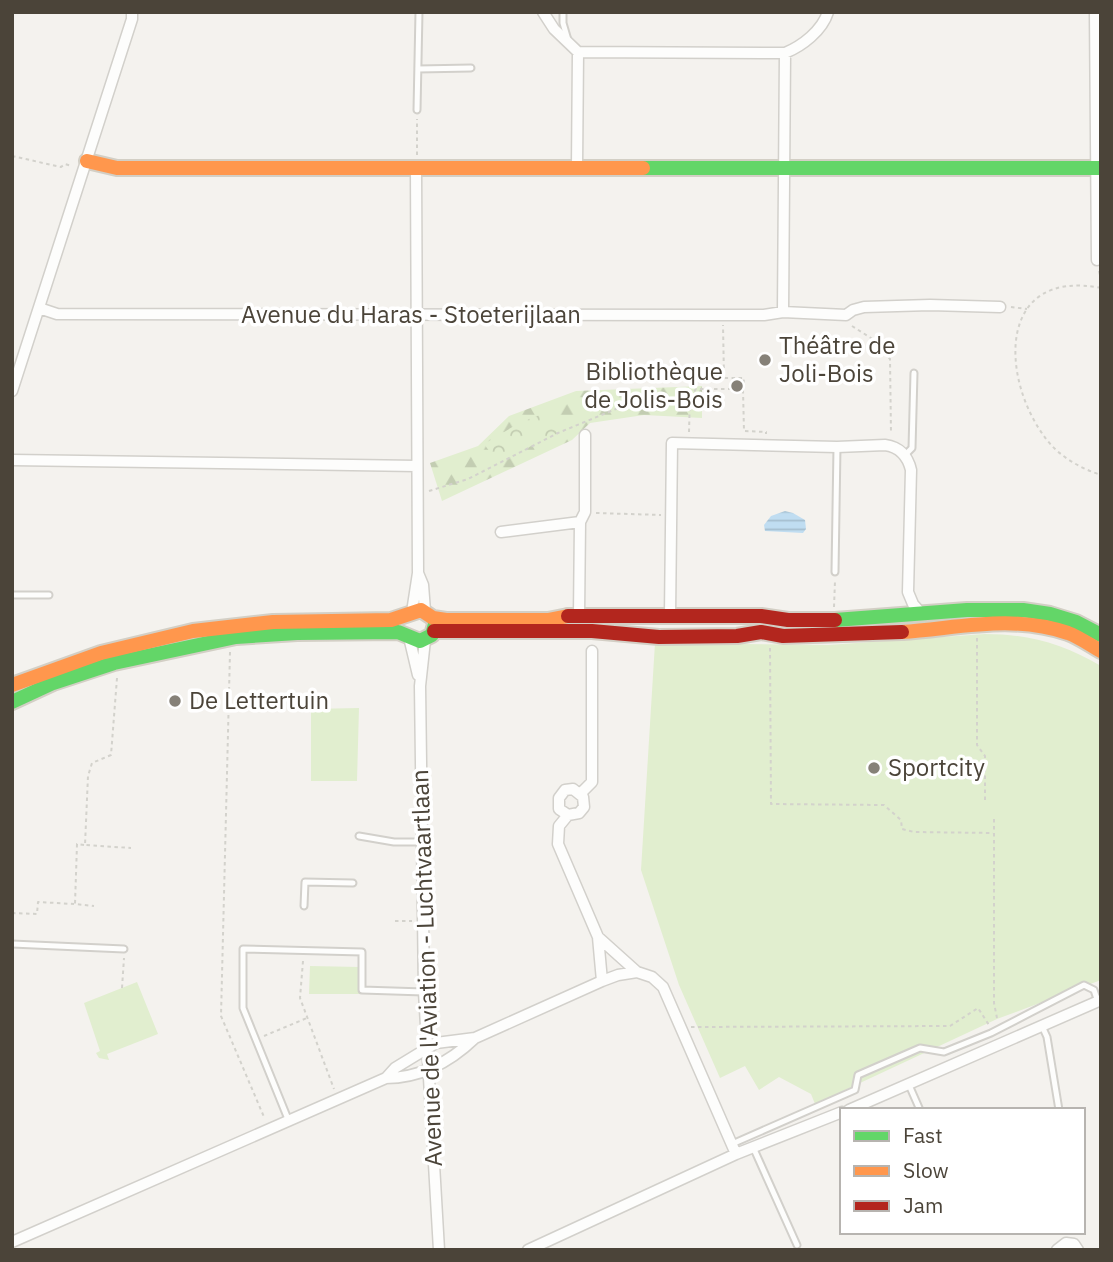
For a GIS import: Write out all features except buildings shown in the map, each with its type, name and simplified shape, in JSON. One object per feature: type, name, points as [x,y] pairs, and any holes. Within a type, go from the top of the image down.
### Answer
[{"type":"street","points":[[12,391],[80,164],[132,15],[142,12]]},
{"type":"street","points":[[543,12],[554,29],[574,48],[785,53],[798,48],[821,26],[828,12]]},
{"type":"street","points":[[1095,12],[1097,260]]},
{"type":"street","points":[[574,48],[577,167]]},
{"type":"street","points":[[783,312],[785,53]]},
{"type":"street","points":[[80,164],[117,168],[417,162],[577,167],[1098,168]]},
{"type":"street","name":"Avenue de l'Aviation - Luchtvaartlaan","points":[[417,162],[417,494],[418,573],[423,585],[420,686],[424,992],[439,1250]]},
{"type":"street","name":"Avenue du Haras - Stoeterijlaan","points":[[39,308],[57,314],[764,315],[783,312],[846,315],[864,307],[1000,307]]},
{"type":"street","points":[[579,615],[580,522],[585,512],[585,435]]},
{"type":"street","points":[[670,615],[672,443],[891,446],[905,455],[911,470],[908,592],[913,604],[922,614]]},
{"type":"street","points":[[12,460],[417,466]]},
{"type":"street","points":[[501,532],[580,522]]},
{"type":"street","points":[[407,635],[404,628],[423,621],[548,620],[579,615],[834,619],[991,608],[1035,612],[1075,622],[1101,635]]},
{"type":"street","points":[[12,702],[53,683],[114,663],[231,638],[297,633],[407,635],[417,641],[423,621]]},
{"type":"street","points":[[12,685],[50,669],[124,646],[185,632],[254,624],[423,621],[659,637],[737,636],[761,632],[783,636],[948,629],[977,623],[1015,622],[1070,635],[1101,651]]},
{"type":"street","name":"Avenue de l'Aviation - Luchtvaartlaan","points":[[407,635],[420,686]]},
{"type":"street","points":[[581,793],[592,782],[592,651]]},
{"type":"street","points":[[568,815],[559,809],[558,798],[569,789],[581,793]]},
{"type":"street","points":[[581,793],[584,807],[579,813],[568,815],[559,826],[558,844],[598,937],[602,981]]},
{"type":"street","points":[[598,937],[637,972],[652,977],[663,987],[734,1149]]},
{"type":"street","points":[[386,1078],[395,1068],[436,1043],[475,1038],[602,981],[637,972]]},
{"type":"street","points":[[854,1108],[1099,1001]]},
{"type":"street","points":[[12,1242],[386,1078],[397,1078],[427,1070],[460,1052],[475,1038]]},
{"type":"street","points":[[528,1250],[734,1149],[752,1147],[840,1113]]},
{"type":"street","points":[[1057,1250],[1066,1243],[1074,1244],[1078,1250]]},
{"type":"lane","points":[[417,110],[419,12]]},
{"type":"lane","points":[[563,12],[563,23],[574,48]]},
{"type":"lane","points":[[418,69],[471,68]]},
{"type":"lane","points":[[905,455],[912,448],[914,373]]},
{"type":"lane","points":[[835,572],[837,447]]},
{"type":"lane","points":[[12,595],[49,595]]},
{"type":"lane","points":[[359,836],[394,842],[422,842]]},
{"type":"lane","points":[[304,906],[305,883],[352,883]]},
{"type":"lane","points":[[303,950],[304,939]]},
{"type":"lane","points":[[12,944],[124,949]]},
{"type":"lane","points":[[288,1119],[243,1008],[243,949],[362,952],[362,990],[424,992]]},
{"type":"lane","points":[[734,1149],[855,1090],[858,1075],[920,1048],[944,1052],[993,1032],[1084,985],[1094,990],[1099,1001]]},
{"type":"lane","points":[[1042,1027],[1047,1037],[1059,1108]]},
{"type":"lane","points":[[909,1085],[919,1108]]},
{"type":"lane","points":[[752,1147],[797,1245]]},
{"type":"path","points":[[417,110],[417,162]]},
{"type":"path","points":[[12,156],[61,167],[65,164],[80,164]]},
{"type":"path","points":[[1101,288],[1071,285],[1052,290],[1033,301],[1016,329],[1014,345],[1019,380],[1027,406],[1044,436],[1058,452],[1101,475]]},
{"type":"path","points":[[1000,307],[1027,309]]},
{"type":"path","points":[[723,315],[724,378],[744,378],[744,431],[766,432],[766,446]]},
{"type":"path","points":[[846,315],[852,326],[874,340],[890,359],[891,446]]},
{"type":"path","points":[[417,494],[468,480],[558,433],[628,404],[645,403],[660,408],[690,397],[696,389],[743,389]]},
{"type":"path","points":[[688,444],[690,397]]},
{"type":"path","points":[[598,513],[671,515]]},
{"type":"path","points":[[834,619],[835,572]]},
{"type":"path","points":[[977,623],[976,746],[985,756],[985,803]]},
{"type":"path","points":[[231,638],[221,1016],[269,1128]]},
{"type":"path","points":[[770,646],[771,804],[884,805],[901,820],[902,829],[914,832],[993,833]]},
{"type":"path","points":[[86,845],[88,776],[92,763],[111,755],[117,675],[114,663]]},
{"type":"path","points":[[994,819],[994,1003],[997,1019]]},
{"type":"path","points":[[75,904],[77,844],[131,848]]},
{"type":"path","points":[[12,913],[37,914],[38,902],[94,906]]},
{"type":"path","points":[[396,921],[424,922]]},
{"type":"path","points":[[122,988],[124,949]]},
{"type":"path","points":[[303,950],[300,998],[335,1088],[329,1091]]},
{"type":"path","points":[[682,1031],[695,1026],[950,1026],[978,1008],[993,1032]]},
{"type":"path","points":[[256,1040],[308,1017]]},
{"type":"green space","points":[[702,386],[702,418],[644,415],[590,423],[572,440],[442,501],[430,463],[478,446],[509,416],[576,391]]},
{"type":"green space","points":[[558,408],[558,433],[498,463],[484,444],[519,423]]},
{"type":"green space","name":"Sportcity","points":[[985,634],[1031,638],[1073,652],[1101,666],[1101,980],[997,1019],[815,1104],[811,1094],[779,1077],[759,1090],[745,1066],[720,1078],[679,985],[641,870],[655,643],[828,645]]},
{"type":"green space","points":[[359,708],[357,781],[311,781],[311,709]]},
{"type":"green space","points":[[310,966],[360,967],[360,994],[309,994]]},
{"type":"green space","points":[[137,982],[158,1034],[107,1054],[109,1060],[99,1058],[96,1053],[100,1051],[84,1003]]},
{"type":"water","points":[[785,511],[805,520],[806,529],[803,533],[765,531],[764,525],[771,516]]},
{"type":"traffic: fast","points":[[643,168],[1101,168]]},
{"type":"traffic: fast","points":[[835,620],[967,610],[1023,610],[1076,622],[1101,635]]},
{"type":"traffic: fast","points":[[12,702],[53,683],[114,663],[236,637],[297,633],[398,632],[420,641],[432,635],[435,624]]},
{"type":"traffic: slow","points":[[87,161],[117,168],[643,168]]},
{"type":"traffic: slow","points":[[12,685],[101,653],[193,631],[273,622],[391,620],[421,610],[433,618],[446,620],[548,620],[568,616]]},
{"type":"traffic: slow","points":[[902,632],[985,624],[1026,624],[1068,633],[1101,651]]},
{"type":"traffic: jam","points":[[568,616],[761,616],[788,620],[835,620]]},
{"type":"traffic: jam","points":[[434,631],[592,631],[659,637],[737,636],[761,632],[783,636],[902,632]]},
{"type":"place","name":"Théâtre de Joli-Bois","points":[[765,360]]},
{"type":"place","name":"Bibliothèque de Jolis-Bois","points":[[737,386]]},
{"type":"place","name":"De Lettertuin","points":[[175,701]]},
{"type":"place","name":"Sportcity","points":[[874,768]]}]
